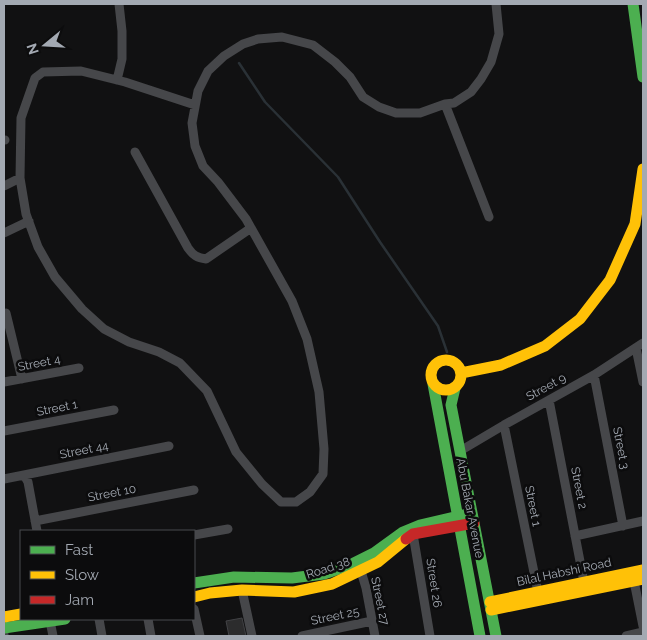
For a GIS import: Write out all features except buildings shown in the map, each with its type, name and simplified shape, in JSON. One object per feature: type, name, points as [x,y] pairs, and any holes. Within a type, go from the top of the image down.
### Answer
[{"type":"street","points":[[117,80],[122,59],[122,31],[119,4]]},
{"type":"street","points":[[195,105],[117,80],[81,71],[43,72],[35,78],[21,118],[20,178],[26,214],[25,223],[55,277],[82,309],[104,329],[129,342],[159,352],[180,363],[207,391],[236,452],[262,484],[281,502],[296,502],[310,492],[323,474],[324,449],[319,392],[307,340],[292,301],[246,219],[204,166],[195,146],[192,123],[198,91],[208,71],[224,56],[243,44],[258,39],[282,37],[313,45],[335,62],[350,77],[363,97],[379,107],[396,112],[420,113],[454,103],[470,92],[481,79],[491,62],[499,34],[496,4]]},
{"type":"street","points":[[633,4],[643,77]]},
{"type":"street","points":[[446,104],[490,217]]},
{"type":"street","points":[[136,152],[194,256],[199,259],[206,259],[251,228]]},
{"type":"street","points":[[461,373],[500,365],[545,346],[580,319],[610,280],[635,224],[643,169]]},
{"type":"street","points":[[4,186],[20,178]]},
{"type":"street","points":[[4,233],[25,223]]},
{"type":"street","points":[[6,313],[22,379]]},
{"type":"street","points":[[640,346],[643,382]]},
{"type":"street","name":"Street 9","points":[[460,451],[594,375],[640,346]]},
{"type":"street","points":[[444,360],[457,364],[461,378],[455,388],[445,390],[437,388],[433,384],[430,375],[433,366],[444,360]]},
{"type":"street","name":"Street 4","points":[[4,382],[79,368]]},
{"type":"street","name":"Street 3","points":[[594,375],[623,526]]},
{"type":"street","name":"Abu Bakar Avenue","points":[[433,384],[480,636]]},
{"type":"street","name":"Abu Bakar Avenue","points":[[455,388],[451,405],[496,636]]},
{"type":"street","name":"Street 2","points":[[549,400],[584,582]]},
{"type":"street","name":"Street 1","points":[[4,431],[114,410]]},
{"type":"street","name":"Street 1","points":[[504,425],[538,592]]},
{"type":"street","name":"Street 44","points":[[4,479],[169,446]]},
{"type":"street","points":[[24,475],[28,482],[36,530]]},
{"type":"street","name":"Street 10","points":[[35,521],[194,490]]},
{"type":"street","points":[[458,521],[473,518]]},
{"type":"street","name":"Road 38","points":[[195,597],[210,593],[242,590],[294,592],[332,584],[378,562],[395,546],[413,534],[458,521]]},
{"type":"street","name":"Road 38","points":[[195,584],[234,577],[292,578],[324,574],[350,565],[374,553],[404,532],[420,525],[458,521]]},
{"type":"street","points":[[575,536],[643,521]]},
{"type":"street","points":[[195,535],[228,529]]},
{"type":"street","name":"Street 26","points":[[413,534],[430,636]]},
{"type":"street","name":"Bilal Habshi Road","points":[[490,606],[538,592],[643,570]]},
{"type":"street","name":"Street 27","points":[[360,571],[366,588],[375,636]]},
{"type":"street","points":[[638,580],[643,626]]},
{"type":"street","name":"Bilal Habshi Road","points":[[490,606],[638,580]]},
{"type":"street","points":[[242,590],[252,636]]},
{"type":"street","points":[[4,617],[20,614]]},
{"type":"street","points":[[195,614],[200,636]]},
{"type":"street","points":[[4,628],[57,620]]},
{"type":"street","points":[[99,620],[102,636]]},
{"type":"street","points":[[148,620],[151,636]]},
{"type":"street","points":[[50,621],[53,636]]},
{"type":"street","name":"Street 25","points":[[302,636],[372,621]]},
{"type":"street","points":[[626,636],[643,632]]},
{"type":"waterway","points":[[239,63],[265,102],[338,177],[438,326],[447,352]]},
{"type":"traffic: fast","points":[[633,4],[643,77]]},
{"type":"traffic: fast","points":[[433,384],[480,636]]},
{"type":"traffic: fast","points":[[455,388],[451,405],[496,636]]},
{"type":"traffic: fast","points":[[195,583],[234,577],[292,578],[324,574],[350,565],[374,553],[403,532],[420,525],[472,513]]},
{"type":"traffic: fast","points":[[4,628],[58,620]]},
{"type":"traffic: slow","points":[[461,373],[501,365],[545,346],[580,319],[610,280],[635,224],[643,169]]},
{"type":"traffic: slow","points":[[446,360],[457,364],[461,375],[457,386],[446,390],[435,386],[431,375],[435,364],[446,360]]},
{"type":"traffic: slow","points":[[195,597],[210,593],[242,590],[294,592],[332,584],[378,562],[406,539]]},
{"type":"traffic: slow","points":[[490,602],[643,570]]},
{"type":"traffic: slow","points":[[491,610],[643,579]]},
{"type":"traffic: slow","points":[[4,617],[20,614]]},
{"type":"traffic: jam","points":[[406,539],[413,534],[474,523]]}]
